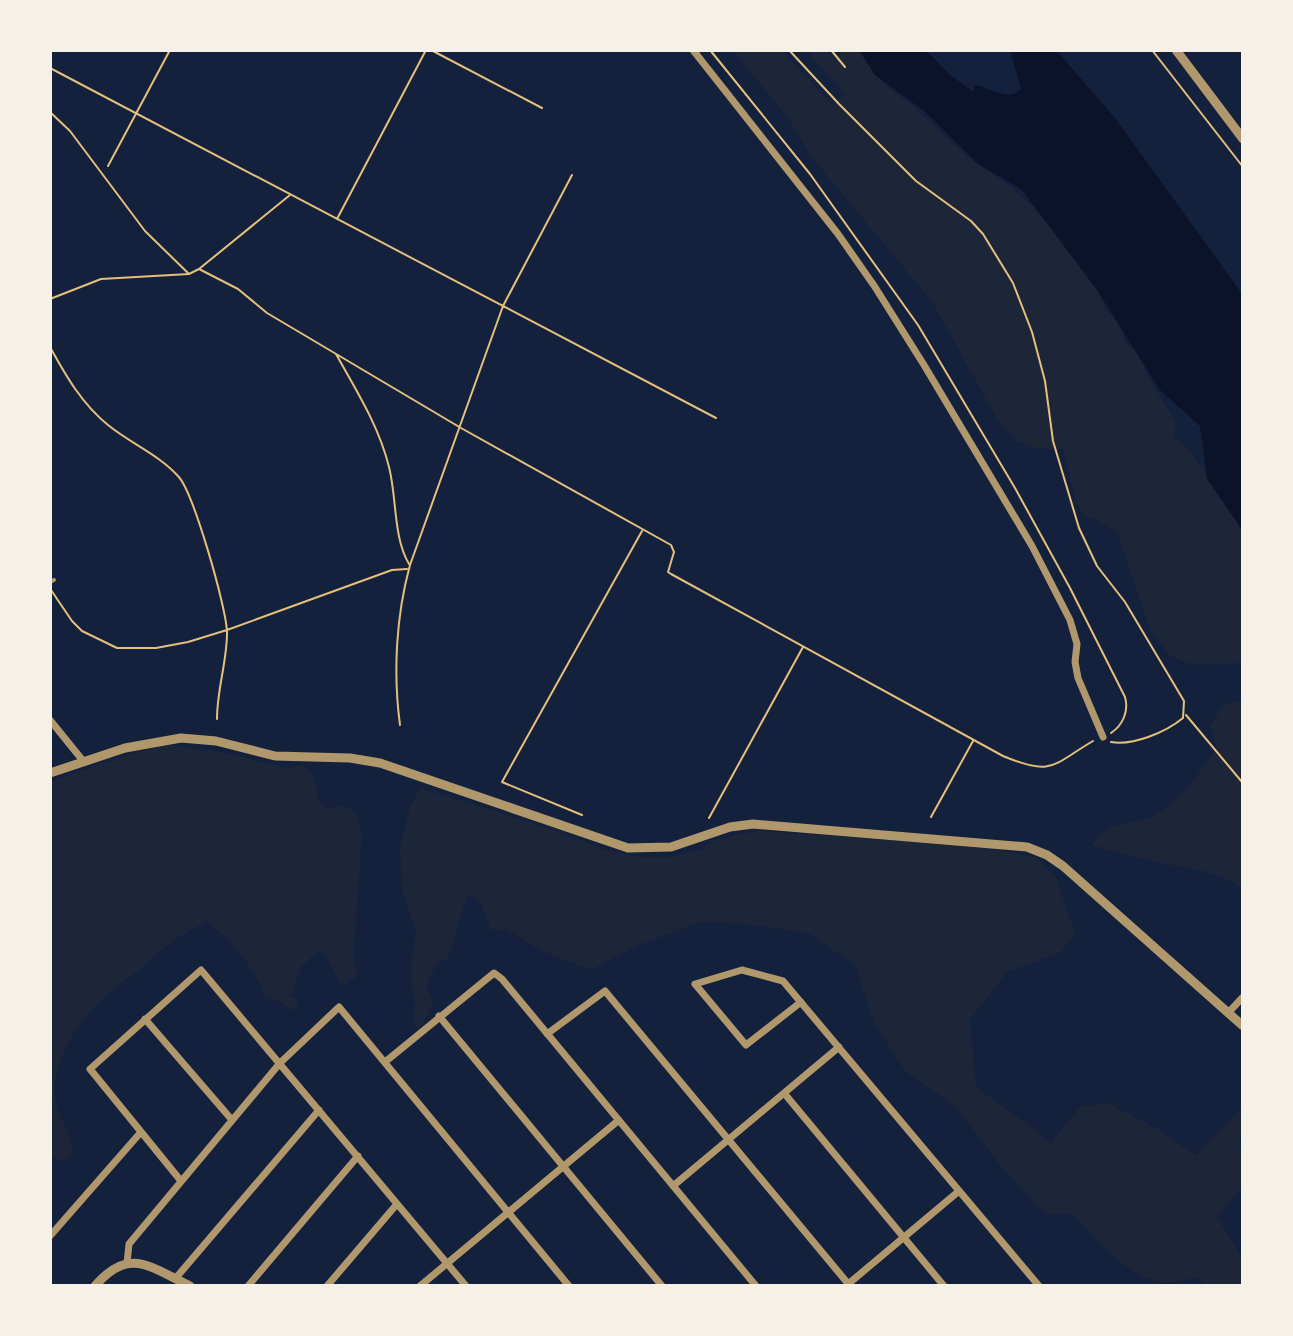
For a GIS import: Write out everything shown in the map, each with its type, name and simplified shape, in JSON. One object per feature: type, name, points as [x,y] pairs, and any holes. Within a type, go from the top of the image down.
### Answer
[{"type":"street","points":[[693,50],[838,234],[924,365],[1032,546],[1070,620],[1077,644],[1075,662],[1078,678],[1103,737]]},
{"type":"street","points":[[1176,50],[1243,139]]},
{"type":"street","points":[[50,720],[84,762]]},
{"type":"street","points":[[50,773],[141,744],[194,737],[275,756],[367,760],[394,766],[628,848],[671,847],[730,827],[753,824],[1027,847],[1063,866],[1243,1026]]},
{"type":"street","points":[[181,1181],[90,1069],[201,970],[466,1286]]},
{"type":"street","points":[[801,1002],[746,1045],[695,984],[742,970],[783,981],[801,1002],[839,1047],[1039,1286]]},
{"type":"street","points":[[385,1062],[494,973],[756,1286]]},
{"type":"street","points":[[547,1034],[605,991],[848,1285],[959,1191]]},
{"type":"street","points":[[1228,1013],[1243,997]]},
{"type":"street","points":[[127,1263],[129,1244],[181,1181],[280,1063],[339,1007],[569,1286]]},
{"type":"street","points":[[439,1016],[662,1286]]},
{"type":"street","points":[[145,1019],[232,1120]]},
{"type":"street","points":[[673,1186],[839,1047]]},
{"type":"street","points":[[784,1093],[944,1286]]},
{"type":"street","points":[[175,1279],[319,1110]]},
{"type":"street","points":[[420,1286],[619,1120]]},
{"type":"street","points":[[50,1236],[141,1132]]},
{"type":"street","points":[[248,1286],[358,1156]]},
{"type":"street","points":[[327,1286],[397,1204]]},
{"type":"street","points":[[95,1286],[110,1270],[127,1263],[144,1265],[190,1286]]},
{"type":"path","points":[[108,166],[170,50]]},
{"type":"path","points":[[337,219],[426,50]]},
{"type":"path","points":[[431,50],[542,108]]},
{"type":"path","points":[[199,269],[238,289],[267,313],[461,428],[673,546],[668,572],[671,574],[1020,763],[1045,768],[1065,761],[1088,744],[1116,730],[1127,709],[1125,697],[1015,488],[918,325],[864,246],[710,50]]},
{"type":"path","points":[[789,50],[916,181],[971,221],[983,234],[1013,283],[1032,332],[1045,381],[1053,441],[1079,528],[1097,566],[1125,602],[1182,695],[1185,714],[1242,782]]},
{"type":"path","points":[[831,50],[845,67]]},
{"type":"path","points":[[1152,50],[1243,167]]},
{"type":"path","points":[[50,68],[716,418]]},
{"type":"path","points":[[50,112],[70,131],[145,231],[189,274]]},
{"type":"path","points":[[400,725],[396,668],[402,598],[410,565],[503,306],[572,175]]},
{"type":"path","points":[[50,299],[101,279],[189,274],[291,194]]},
{"type":"path","points":[[50,347],[71,384],[94,412],[168,467],[183,482],[216,578],[227,630],[217,719]]},
{"type":"path","points":[[336,353],[383,447],[390,470],[404,555],[410,565]]},
{"type":"path","points":[[582,815],[502,782],[643,529]]},
{"type":"path","points":[[50,589],[77,627],[117,648],[175,645],[227,630],[392,570],[409,570]]},
{"type":"path","points":[[709,818],[803,646]]},
{"type":"path","points":[[1103,737],[1112,743],[1126,743],[1171,727],[1185,714]]},
{"type":"path","points":[[931,817],[974,740]]},
{"type":"shaded area","points":[[732,50],[781,50],[832,104],[845,94],[806,50],[826,50],[835,60],[841,54],[839,50],[858,50],[885,85],[971,160],[1003,181],[1053,228],[1100,290],[1104,309],[1121,324],[1125,343],[1145,361],[1144,370],[1175,421],[1173,436],[1191,451],[1199,465],[1230,496],[1243,523],[1243,663],[1192,665],[1170,656],[1150,630],[1117,532],[1085,516],[1076,503],[1063,449],[1035,448],[1016,440],[998,421],[933,303],[813,159],[787,116]]},
{"type":"shaded area","points":[[859,50],[926,50],[950,75],[974,92],[974,85],[1010,95],[1021,89],[1010,50],[1056,50],[1115,118],[1243,295],[1243,531],[1207,479],[1200,426],[1159,389],[1097,290],[1022,190],[977,163],[924,111],[875,75]]},
{"type":"shaded area","points":[[1243,700],[1243,889],[1225,878],[1206,872],[1092,845],[1112,827],[1143,820],[1173,803],[1217,747],[1210,726],[1223,705]]},
{"type":"shaded area","points":[[169,745],[232,754],[288,769],[302,765],[313,776],[317,799],[326,808],[346,806],[357,815],[362,835],[354,945],[358,975],[341,985],[326,955],[317,952],[301,967],[291,997],[297,999],[294,1011],[264,996],[241,955],[207,922],[178,938],[109,993],[85,1018],[67,1046],[60,1062],[55,1096],[73,1154],[62,1162],[50,1153],[50,782],[135,752]]},
{"type":"shaded area","points":[[420,788],[539,825],[609,851],[639,857],[672,857],[701,849],[719,838],[758,831],[980,846],[1037,858],[1056,878],[1075,934],[1060,953],[1007,972],[970,1020],[976,1087],[1051,1142],[1080,1107],[1108,1103],[1156,1128],[1196,1155],[1243,1107],[1243,1129],[1238,1145],[1243,1152],[1243,1186],[1217,1217],[1243,1260],[1243,1286],[1205,1286],[1198,1277],[1174,1282],[1147,1278],[1111,1254],[1071,1213],[1053,1215],[1041,1210],[1003,1169],[956,1107],[905,1071],[874,1023],[855,965],[808,933],[746,924],[699,922],[637,946],[591,970],[542,951],[506,929],[491,930],[481,903],[469,894],[447,959],[437,963],[426,986],[433,1001],[424,1023],[417,1029],[411,966],[416,932],[402,889],[400,847],[410,807]]}]
